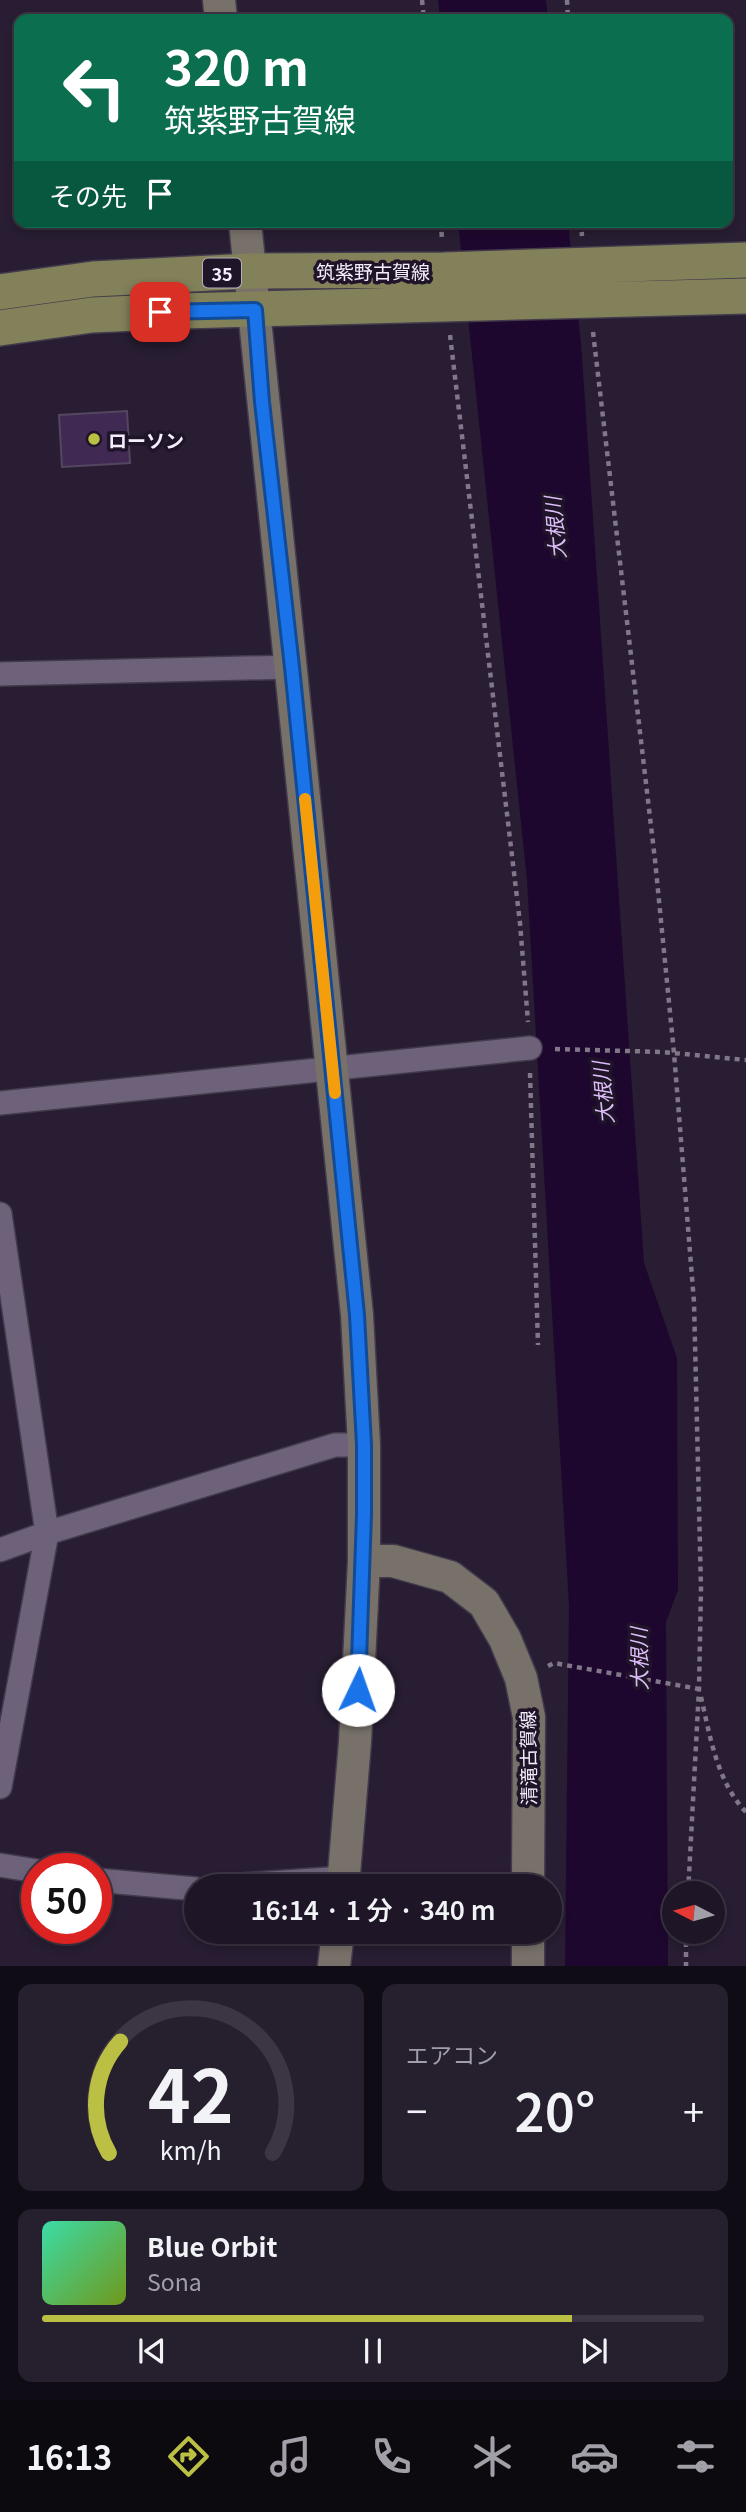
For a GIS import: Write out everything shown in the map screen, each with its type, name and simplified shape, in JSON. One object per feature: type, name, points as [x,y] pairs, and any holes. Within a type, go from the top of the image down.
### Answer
[{"type":"main road","points":[[246,228],[357,1315],[364,1445],[364,1560],[355,1742],[345,1874]]},
{"type":"main road","name":"筑紫野古賀線","points":[[0,292],[93,279],[251,271],[444,270],[746,260]]},
{"type":"main road","name":"筑紫野古賀線","points":[[0,328],[92,315],[746,296]]},
{"type":"main road","name":"清滝古賀線","points":[[364,1560],[393,1561],[450,1577],[484,1603],[505,1639],[521,1678],[529,1717],[528,1874]]},
{"type":"main road","points":[[334,1966],[337,1944]]},
{"type":"main road","points":[[528,1944],[528,1966]]},
{"type":"street","points":[[0,674],[292,667]]},
{"type":"street","points":[[0,1103],[530,1048]]},
{"type":"street","points":[[0,1214],[47,1533],[0,1787]]},
{"type":"street","points":[[0,1550],[47,1533],[335,1445],[364,1445]]},
{"type":"street","points":[[0,1865],[21,1868]]},
{"type":"street","points":[[112,1881],[184,1888]]},
{"type":"path","points":[[590,301],[655,860],[694,1302],[701,1588],[699,1689],[689,1881]]},
{"type":"path","points":[[446,305],[520,923],[530,1048],[538,1345]]},
{"type":"path","points":[[530,1048],[663,1052],[746,1059]]},
{"type":"path","points":[[554,1663],[699,1689]]},
{"type":"path","points":[[699,1689],[715,1755],[738,1803],[746,1812]]},
{"type":"path","points":[[686,1944],[686,1966]]},
{"type":"water","points":[[438,0],[546,0],[547,14],[439,14]]},
{"type":"water","name":"大根川","points":[[459,228],[569,228],[581,343],[644,1263],[677,1358],[678,1590],[666,1622],[668,1881],[662,1881],[662,1944],[668,1944],[668,1966],[565,1966],[569,1606],[527,880]]},
{"type":"building","name":"ローソン","points":[[127,411],[130,463],[62,467],[59,415]]},
{"type":"slow traffic","points":[[305,799],[335,1093]]},
{"type":"place","name":"ローソン","points":[[94,439]]},
{"type":"route","points":[[160,312],[255,310],[262,402],[292,667],[357,1315],[364,1445],[364,1560],[358,1690]]}]
